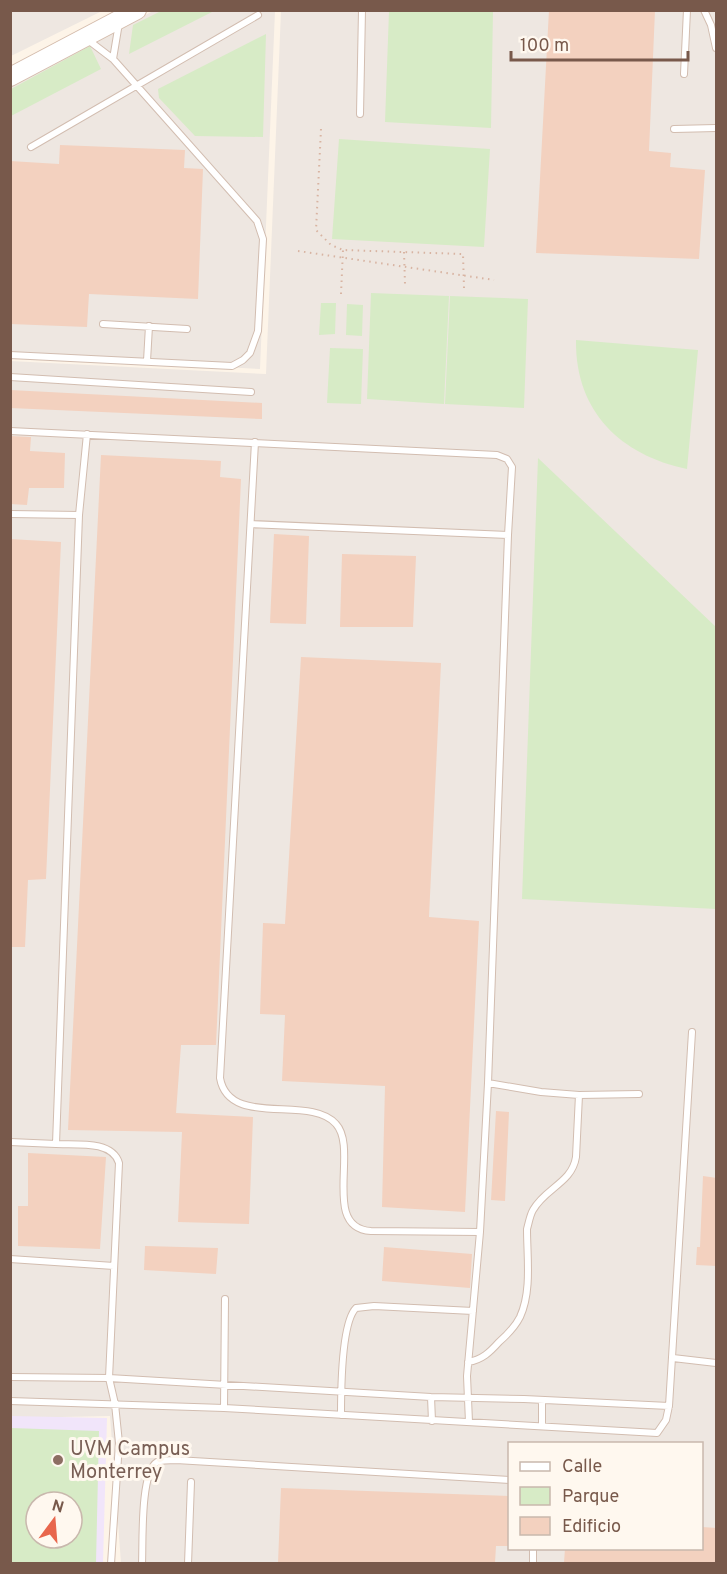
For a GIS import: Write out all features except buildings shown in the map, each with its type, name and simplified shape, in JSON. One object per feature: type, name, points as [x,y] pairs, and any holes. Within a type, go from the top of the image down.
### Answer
[{"type":"street","points":[[10,64],[117,15],[137,10]]},
{"type":"street","points":[[10,77],[85,37],[117,15]]},
{"type":"lane","points":[[360,114],[362,10]]},
{"type":"lane","points":[[684,74],[687,10]]},
{"type":"lane","points":[[704,10],[717,48]]},
{"type":"lane","points":[[113,59],[117,15]]},
{"type":"lane","points":[[31,147],[258,15]]},
{"type":"lane","points":[[10,355],[232,366],[250,353],[258,331],[263,239],[254,216],[113,59],[85,37]]},
{"type":"lane","points":[[674,129],[717,128]]},
{"type":"lane","points":[[103,324],[187,329]]},
{"type":"lane","points":[[147,361],[149,326]]},
{"type":"lane","points":[[10,377],[251,392]]},
{"type":"lane","points":[[10,431],[503,456],[512,467],[488,1083],[480,1232],[468,1362],[470,1422]]},
{"type":"lane","points":[[56,1144],[79,515],[87,434]]},
{"type":"lane","points":[[255,442],[221,1085],[226,1094],[238,1103],[317,1113],[337,1125],[343,1144],[345,1211],[350,1221],[358,1228],[371,1232],[480,1232]]},
{"type":"lane","points":[[10,514],[79,515]]},
{"type":"lane","points":[[251,524],[508,535]]},
{"type":"lane","points":[[10,1401],[224,1408],[657,1433],[663,1426],[669,1407],[692,1032]]},
{"type":"lane","points":[[488,1083],[541,1092],[579,1095],[639,1094]]},
{"type":"lane","points":[[468,1362],[481,1359],[520,1318],[526,1299],[527,1229],[533,1209],[568,1177],[575,1165],[579,1095]]},
{"type":"lane","points":[[10,1142],[101,1147],[113,1152],[119,1163],[110,1377],[119,1443],[111,1563]]},
{"type":"lane","points":[[10,1258],[114,1266]]},
{"type":"lane","points":[[224,1408],[225,1299]]},
{"type":"lane","points":[[341,1415],[348,1321],[356,1308],[374,1306],[472,1311]]},
{"type":"lane","points":[[673,1358],[717,1363]]},
{"type":"lane","points":[[10,1377],[110,1377],[431,1397],[669,1407]]},
{"type":"lane","points":[[431,1397],[432,1421]]},
{"type":"lane","points":[[542,1400],[542,1425]]},
{"type":"lane","points":[[142,1563],[147,1481],[157,1462],[176,1460],[508,1480]]},
{"type":"lane","points":[[188,1563],[191,1482]]},
{"type":"path","points":[[321,129],[316,230],[331,245],[344,250],[464,254],[464,288]]},
{"type":"path","points":[[341,294],[344,250]]},
{"type":"path","points":[[298,251],[494,280]]},
{"type":"path","points":[[404,252],[405,284]]},
{"type":"shaded area","points":[[11,10],[102,10],[102,11],[11,56]]},
{"type":"shaded area","points":[[153,11],[275,11],[260,369],[11,356],[10,85]]},
{"type":"shaded area","points":[[281,11],[716,11],[716,1563],[121,1563],[110,1416],[11,1418],[10,361],[266,374]]},
{"type":"shaded area","name":"UVM Campus Monterrey","points":[[11,1416],[107,1418],[103,1563],[11,1564]]},
{"type":"green space","points":[[161,11],[214,11],[129,54],[133,25]]},
{"type":"green space","points":[[389,11],[493,11],[491,128],[385,122]]},
{"type":"green space","points":[[266,34],[263,137],[195,136],[159,98],[158,89]]},
{"type":"green space","points":[[90,46],[101,69],[11,116],[11,89]]},
{"type":"green space","points":[[339,139],[490,149],[484,247],[332,239]]},
{"type":"green space","points":[[371,293],[449,296],[444,404],[367,399]]},
{"type":"green space","points":[[450,296],[528,299],[524,408],[445,404]]},
{"type":"green space","points":[[321,303],[336,303],[335,334],[319,335]]},
{"type":"green space","points":[[347,304],[363,305],[362,336],[346,335]]},
{"type":"green space","points":[[576,340],[698,350],[687,469],[641,453],[622,441],[606,426],[593,408],[584,388],[578,365]]},
{"type":"green space","points":[[330,348],[363,349],[361,404],[327,403]]},
{"type":"green space","points":[[538,458],[716,627],[716,909],[522,899]]},
{"type":"green space","name":"UVM Campus Monterrey","points":[[11,1428],[99,1431],[96,1563],[11,1563]]},
{"type":"place","name":"UVM Campus Monterrey","points":[[58,1460]]}]
